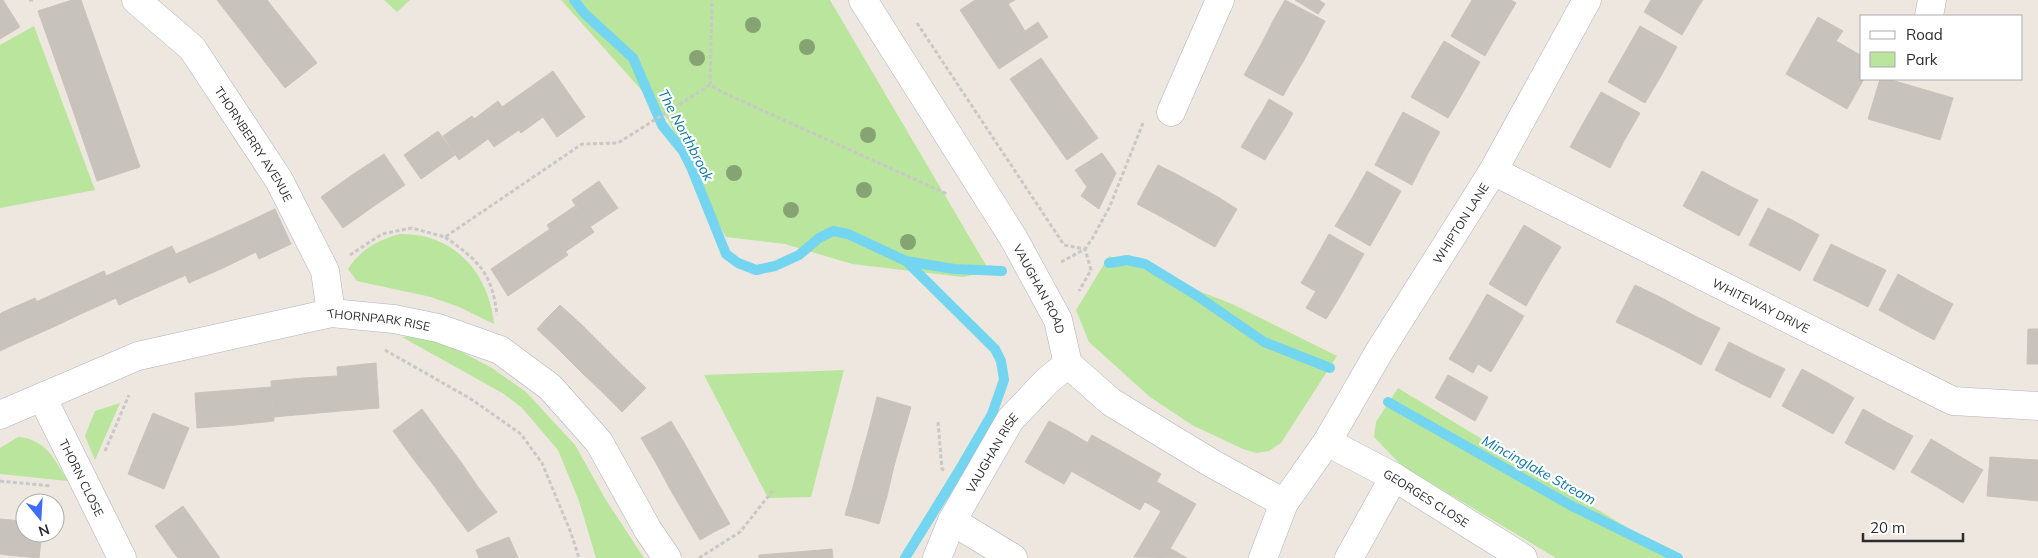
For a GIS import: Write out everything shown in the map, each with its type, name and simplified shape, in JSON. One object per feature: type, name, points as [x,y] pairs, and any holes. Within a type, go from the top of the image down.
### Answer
[{"type":"street","name":"THORNBERRY AVENUE","points":[[136,0],[192,48],[279,180],[325,271],[331,313]]},
{"type":"street","name":"VAUGHAN ROAD","points":[[863,0],[1014,239],[1058,320],[1068,364]]},
{"type":"street","points":[[1171,112],[1220,0]]},
{"type":"street","name":"WHIPTON LANE","points":[[1327,442],[1379,352],[1493,171],[1587,0]]},
{"type":"street","points":[[1929,15],[1932,0]]},
{"type":"street","name":"WHITEWAY DRIVE","points":[[1493,171],[1953,401],[2038,406]]},
{"type":"street","name":"THORNPARK RISE","points":[[0,415],[138,356],[331,313],[394,319],[438,328],[500,350],[550,387],[599,442],[648,530],[667,558]]},
{"type":"street","points":[[1068,364],[1111,402],[1213,464],[1284,503]]},
{"type":"street","name":"VAUGHAN RISE","points":[[937,558],[952,521],[1010,420],[1047,381],[1068,364]]},
{"type":"street","name":"THORN CLOSE","points":[[42,397],[122,558]]},
{"type":"street","points":[[1263,558],[1284,503],[1327,442]]},
{"type":"street","name":"GEORGES CLOSE","points":[[1327,442],[1394,478],[1523,558]]},
{"type":"street","points":[[1349,558],[1394,478]]},
{"type":"street","points":[[952,521],[1013,558]]},
{"type":"path","points":[[29,0],[35,0]]},
{"type":"path","points":[[710,85],[712,0]]},
{"type":"path","points":[[913,16],[1064,244],[1085,249]]},
{"type":"path","points":[[445,237],[582,144],[618,143],[710,85]]},
{"type":"path","points":[[710,85],[950,195]]},
{"type":"path","points":[[1034,276],[1085,249],[1110,206],[1143,122],[1171,112]]},
{"type":"path","points":[[325,271],[382,234],[412,228],[445,237],[466,252],[484,269],[494,296],[500,350]]},
{"type":"path","points":[[1076,297],[1091,270],[1085,249]]},
{"type":"path","points":[[383,349],[472,399],[520,434],[542,463],[572,533],[579,558]]},
{"type":"path","points":[[0,481],[87,489],[130,394],[121,397]]},
{"type":"path","points":[[938,422],[942,469]]},
{"type":"path","points":[[699,558],[740,532],[774,489]]},
{"type":"green space","points":[[384,0],[410,0],[397,12]]},
{"type":"green space","points":[[561,0],[830,0],[990,272],[962,277],[852,264],[785,244],[726,237],[702,193],[669,121]]},
{"type":"green space","points":[[34,26],[95,190],[0,208],[0,45]]},
{"type":"green space","points":[[400,234],[419,235],[437,240],[465,260],[485,288],[491,305],[494,324],[459,307],[431,297],[357,281],[348,269],[353,262],[377,242]]},
{"type":"green space","points":[[1109,256],[1232,304],[1337,356],[1281,443],[1269,451],[1256,453],[1243,449],[1192,425],[1150,397],[1089,342],[1076,310]]},
{"type":"green space","points":[[423,336],[458,350],[492,368],[526,392],[575,445],[606,500],[644,558],[596,558],[579,501],[558,450],[522,408],[504,394],[402,337]]},
{"type":"green space","points":[[844,370],[811,497],[768,498],[704,375]]},
{"type":"green space","points":[[1398,388],[1677,558],[1556,558],[1401,465],[1374,437],[1376,422]]},
{"type":"green space","points":[[120,403],[95,460],[85,436],[95,411]]},
{"type":"green space","points":[[18,437],[36,442],[42,446],[53,458],[68,481],[0,474],[0,448]]},
{"type":"building","points":[[0,0],[3,0],[20,27],[0,39]]},
{"type":"building","points":[[72,0],[81,0],[110,82],[68,96],[38,11]]},
{"type":"building","points":[[217,0],[254,0],[231,18]]},
{"type":"building","points":[[254,0],[267,0],[317,63],[285,88],[231,18]]},
{"type":"building","points":[[975,0],[1015,0],[1008,4],[1016,16],[979,39],[960,10]]},
{"type":"building","points":[[1285,0],[1325,21],[1314,42],[1274,19]]},
{"type":"building","points":[[1295,0],[1319,0],[1325,4],[1318,14]]},
{"type":"building","points":[[1472,0],[1511,0],[1516,3],[1500,30],[1466,10]]},
{"type":"building","points":[[1651,0],[1683,0],[1697,9],[1682,35],[1644,12]]},
{"type":"building","points":[[1683,0],[1703,0],[1697,9]]},
{"type":"building","points":[[1466,10],[1500,30],[1485,56],[1451,36]]},
{"type":"building","points":[[1016,16],[1025,31],[1038,22],[1048,37],[999,69],[979,39]]},
{"type":"building","points":[[1818,17],[1843,31],[1836,41],[1860,55],[1860,80],[1863,80],[1847,109],[1786,74]]},
{"type":"building","points":[[1274,19],[1314,42],[1303,62],[1263,41]]},
{"type":"building","points":[[1640,26],[1677,47],[1661,76],[1624,54]]},
{"type":"building","points":[[1263,41],[1303,62],[1292,80],[1253,59]]},
{"type":"building","points":[[1444,41],[1480,62],[1462,94],[1425,73]]},
{"type":"building","points":[[1624,54],[1661,76],[1645,103],[1608,82]]},
{"type":"building","points":[[1041,58],[1069,98],[1038,119],[1010,79]]},
{"type":"building","points":[[1253,59],[1292,80],[1283,96],[1244,75]]},
{"type":"building","points":[[553,71],[585,117],[557,137],[543,117],[521,133],[502,107]]},
{"type":"building","points":[[1425,73],[1462,94],[1448,118],[1411,97]]},
{"type":"building","points":[[1880,80],[1891,80],[1953,98],[1940,140],[1868,119]]},
{"type":"building","points":[[110,82],[140,167],[97,181],[68,96]]},
{"type":"building","points":[[1601,92],[1640,113],[1624,141],[1585,120]]},
{"type":"building","points":[[1069,98],[1098,138],[1067,160],[1038,119]]},
{"type":"building","points":[[1269,99],[1293,113],[1286,126],[1262,112]]},
{"type":"building","points":[[498,101],[519,130],[494,147],[474,119]]},
{"type":"building","points":[[1262,112],[1286,126],[1279,137],[1255,123]]},
{"type":"building","points":[[1403,112],[1440,132],[1426,157],[1389,138]]},
{"type":"building","points":[[472,116],[488,139],[459,160],[443,136]]},
{"type":"building","points":[[1585,120],[1624,141],[1610,168],[1570,147]]},
{"type":"building","points":[[1255,123],[1279,137],[1272,148],[1249,134]]},
{"type":"building","points":[[438,131],[455,155],[421,179],[404,155]]},
{"type":"building","points":[[1249,134],[1272,148],[1265,160],[1241,147]]},
{"type":"building","points":[[1389,138],[1426,157],[1412,185],[1375,165]]},
{"type":"building","points":[[1102,153],[1116,173],[1099,209],[1081,196],[1087,187],[1075,170]]},
{"type":"building","points":[[384,154],[405,185],[374,206],[352,175]]},
{"type":"building","points":[[1158,165],[1178,175],[1156,214],[1137,204]]},
{"type":"building","points":[[1367,171],[1401,191],[1386,218],[1352,198]]},
{"type":"building","points":[[1702,171],[1730,186],[1711,221],[1683,206]]},
{"type":"building","points":[[352,175],[374,206],[343,228],[321,197]]},
{"type":"building","points":[[1178,175],[1198,186],[1176,225],[1156,214]]},
{"type":"building","points":[[599,181],[618,208],[590,227],[572,200]]},
{"type":"building","points":[[1198,186],[1218,197],[1195,236],[1176,225]]},
{"type":"building","points":[[1730,186],[1758,200],[1739,236],[1711,221]]},
{"type":"building","points":[[1218,197],[1237,209],[1215,247],[1195,236]]},
{"type":"building","points":[[1352,198],[1386,218],[1370,246],[1335,226]]},
{"type":"building","points":[[575,206],[594,232],[565,252],[547,225]]},
{"type":"building","points":[[1768,208],[1794,221],[1775,258],[1749,245]]},
{"type":"building","points":[[275,209],[291,244],[259,259],[243,224]]},
{"type":"building","points":[[1794,221],[1819,235],[1800,271],[1775,258]]},
{"type":"building","points":[[243,224],[256,252],[223,268],[210,239]]},
{"type":"building","points":[[1524,225],[1561,247],[1542,278],[1505,257]]},
{"type":"building","points":[[550,229],[568,255],[508,296],[491,269]]},
{"type":"building","points":[[1329,234],[1364,254],[1350,279],[1315,259]]},
{"type":"building","points":[[210,239],[223,268],[189,283],[176,254]]},
{"type":"building","points":[[1831,244],[1858,257],[1840,293],[1813,280]]},
{"type":"building","points":[[172,246],[186,275],[152,290],[139,261]]},
{"type":"building","points":[[1505,257],[1542,278],[1526,306],[1489,284]]},
{"type":"building","points":[[1858,257],[1886,270],[1868,307],[1840,293]]},
{"type":"building","points":[[1315,259],[1350,279],[1336,303],[1301,283]]},
{"type":"building","points":[[139,261],[152,290],[119,305],[106,276]]},
{"type":"building","points":[[104,271],[116,298],[83,313],[71,286]]},
{"type":"building","points":[[1898,274],[1925,289],[1906,325],[1879,310]]},
{"type":"building","points":[[1635,285],[1662,298],[1643,335],[1616,322]]},
{"type":"building","points":[[71,286],[83,313],[49,329],[36,302]]},
{"type":"building","points":[[1925,289],[1953,304],[1934,340],[1906,325]]},
{"type":"building","points":[[1316,291],[1336,303],[1326,319],[1306,308]]},
{"type":"building","points":[[1487,294],[1524,316],[1508,343],[1471,322]]},
{"type":"building","points":[[35,298],[49,329],[15,344],[1,313]]},
{"type":"building","points":[[1662,298],[1695,316],[1677,352],[1643,335]]},
{"type":"building","points":[[560,305],[582,325],[570,337],[548,317]]},
{"type":"building","points":[[0,314],[15,344],[0,351]]},
{"type":"building","points":[[1695,316],[1720,328],[1701,365],[1677,352]]},
{"type":"building","points":[[548,317],[570,337],[558,349],[537,329]]},
{"type":"building","points":[[1471,322],[1508,343],[1491,372],[1478,364],[1473,373],[1449,359]]},
{"type":"building","points":[[582,325],[603,346],[592,359],[570,337]]},
{"type":"building","points":[[2028,329],[2038,329],[2038,364],[2027,364]]},
{"type":"building","points":[[570,337],[592,359],[580,371],[558,349]]},
{"type":"building","points":[[1729,342],[1757,356],[1742,384],[1715,370]]},
{"type":"building","points":[[603,346],[624,367],[613,379],[592,359]]},
{"type":"building","points":[[1757,356],[1785,369],[1770,398],[1742,384]]},
{"type":"building","points":[[592,359],[613,379],[601,391],[580,371]]},
{"type":"building","points":[[376,363],[379,408],[340,411],[337,367]]},
{"type":"building","points":[[624,367],[646,388],[634,400],[613,379]]},
{"type":"building","points":[[1802,369],[1828,383],[1808,420],[1782,406]]},
{"type":"building","points":[[1448,375],[1488,397],[1475,421],[1435,398]]},
{"type":"building","points":[[338,376],[340,411],[307,414],[304,378]]},
{"type":"building","points":[[304,378],[307,414],[274,417],[271,381]]},
{"type":"building","points":[[613,379],[634,400],[622,412],[601,391]]},
{"type":"building","points":[[1828,383],[1854,398],[1833,434],[1808,420]]},
{"type":"building","points":[[271,387],[274,421],[236,425],[233,390]]},
{"type":"building","points":[[233,390],[236,425],[197,428],[195,393]]},
{"type":"building","points":[[877,397],[894,402],[885,433],[869,429]]},
{"type":"building","points":[[894,402],[911,407],[902,438],[885,433]]},
{"type":"building","points":[[422,409],[443,438],[414,460],[393,431]]},
{"type":"building","points":[[1863,409],[1888,423],[1869,456],[1845,443]]},
{"type":"building","points":[[153,413],[189,428],[176,459],[140,444]]},
{"type":"building","points":[[671,421],[686,446],[670,455],[656,430]]},
{"type":"building","points":[[1049,421],[1068,431],[1044,473],[1025,462]]},
{"type":"building","points":[[1888,423],[1913,436],[1894,470],[1869,456]]},
{"type":"building","points":[[869,429],[885,433],[878,462],[861,457]]},
{"type":"building","points":[[656,430],[670,455],[656,463],[641,438]]},
{"type":"building","points":[[1068,431],[1088,443],[1064,484],[1044,473]]},
{"type":"building","points":[[885,433],[902,438],[894,466],[878,462]]},
{"type":"building","points":[[1092,435],[1115,448],[1094,484],[1071,471]]},
{"type":"building","points":[[443,438],[461,462],[432,483],[414,460]]},
{"type":"building","points":[[1931,439],[1956,454],[1937,487],[1911,472]]},
{"type":"building","points":[[140,444],[176,459],[164,489],[128,474]]},
{"type":"building","points":[[686,446],[700,471],[685,481],[670,455]]},
{"type":"building","points":[[1115,448],[1138,461],[1117,497],[1094,484]]},
{"type":"building","points":[[1956,454],[1983,470],[1963,503],[1937,487]]},
{"type":"building","points":[[670,455],[685,481],[670,489],[656,463]]},
{"type":"building","points":[[861,457],[878,462],[870,491],[853,487]]},
{"type":"building","points":[[1990,457],[2021,459],[2018,499],[1987,496]]},
{"type":"building","points":[[2021,459],[2038,460],[2038,501],[2018,499]]},
{"type":"building","points":[[1138,461],[1161,474],[1140,510],[1117,497]]},
{"type":"building","points":[[461,462],[478,487],[450,508],[432,483]]},
{"type":"building","points":[[878,462],[894,466],[887,496],[870,491]]},
{"type":"building","points":[[700,471],[714,496],[699,505],[685,481]]},
{"type":"building","points":[[685,481],[699,505],[684,513],[670,489]]},
{"type":"building","points":[[1157,482],[1196,504],[1170,549],[1147,535],[1161,511],[1145,502]]},
{"type":"building","points":[[478,487],[497,512],[468,532],[450,508]]},
{"type":"building","points":[[853,487],[870,491],[862,519],[845,515]]},
{"type":"building","points":[[870,491],[887,496],[879,524],[862,519]]},
{"type":"building","points":[[714,496],[730,524],[714,532],[699,505]]},
{"type":"building","points":[[699,505],[714,532],[700,540],[684,513]]},
{"type":"building","points":[[183,506],[203,534],[174,553],[155,526]]},
{"type":"building","points":[[0,519],[11,520],[7,555],[0,554]]},
{"type":"building","points":[[11,520],[15,521],[15,543],[41,543],[39,558],[7,555]]},
{"type":"building","points":[[203,534],[220,558],[178,558],[174,553]]},
{"type":"building","points":[[1147,535],[1187,558],[1134,557]]},
{"type":"building","points":[[509,537],[518,558],[479,558],[476,550]]},
{"type":"building","points":[[832,549],[833,558],[798,558],[797,552]]},
{"type":"building","points":[[797,552],[798,558],[759,558],[759,555]]},
{"type":"waterway","name":"The Northbrook","points":[[574,0],[585,14],[633,58],[662,125],[683,151],[691,167],[726,254],[738,263],[756,270],[775,266],[799,255],[819,238],[833,231],[848,234],[906,261],[954,269],[1002,271]]},
{"type":"waterway","name":"Mincinglake Stream","points":[[1109,263],[1127,260],[1145,264],[1196,295],[1264,342],[1330,368]]},
{"type":"waterway","points":[[905,558],[992,414],[1004,380],[1001,361],[995,349],[906,261]]},
{"type":"waterway","name":"Mincinglake Stream","points":[[1388,402],[1572,506],[1678,558]]}]
